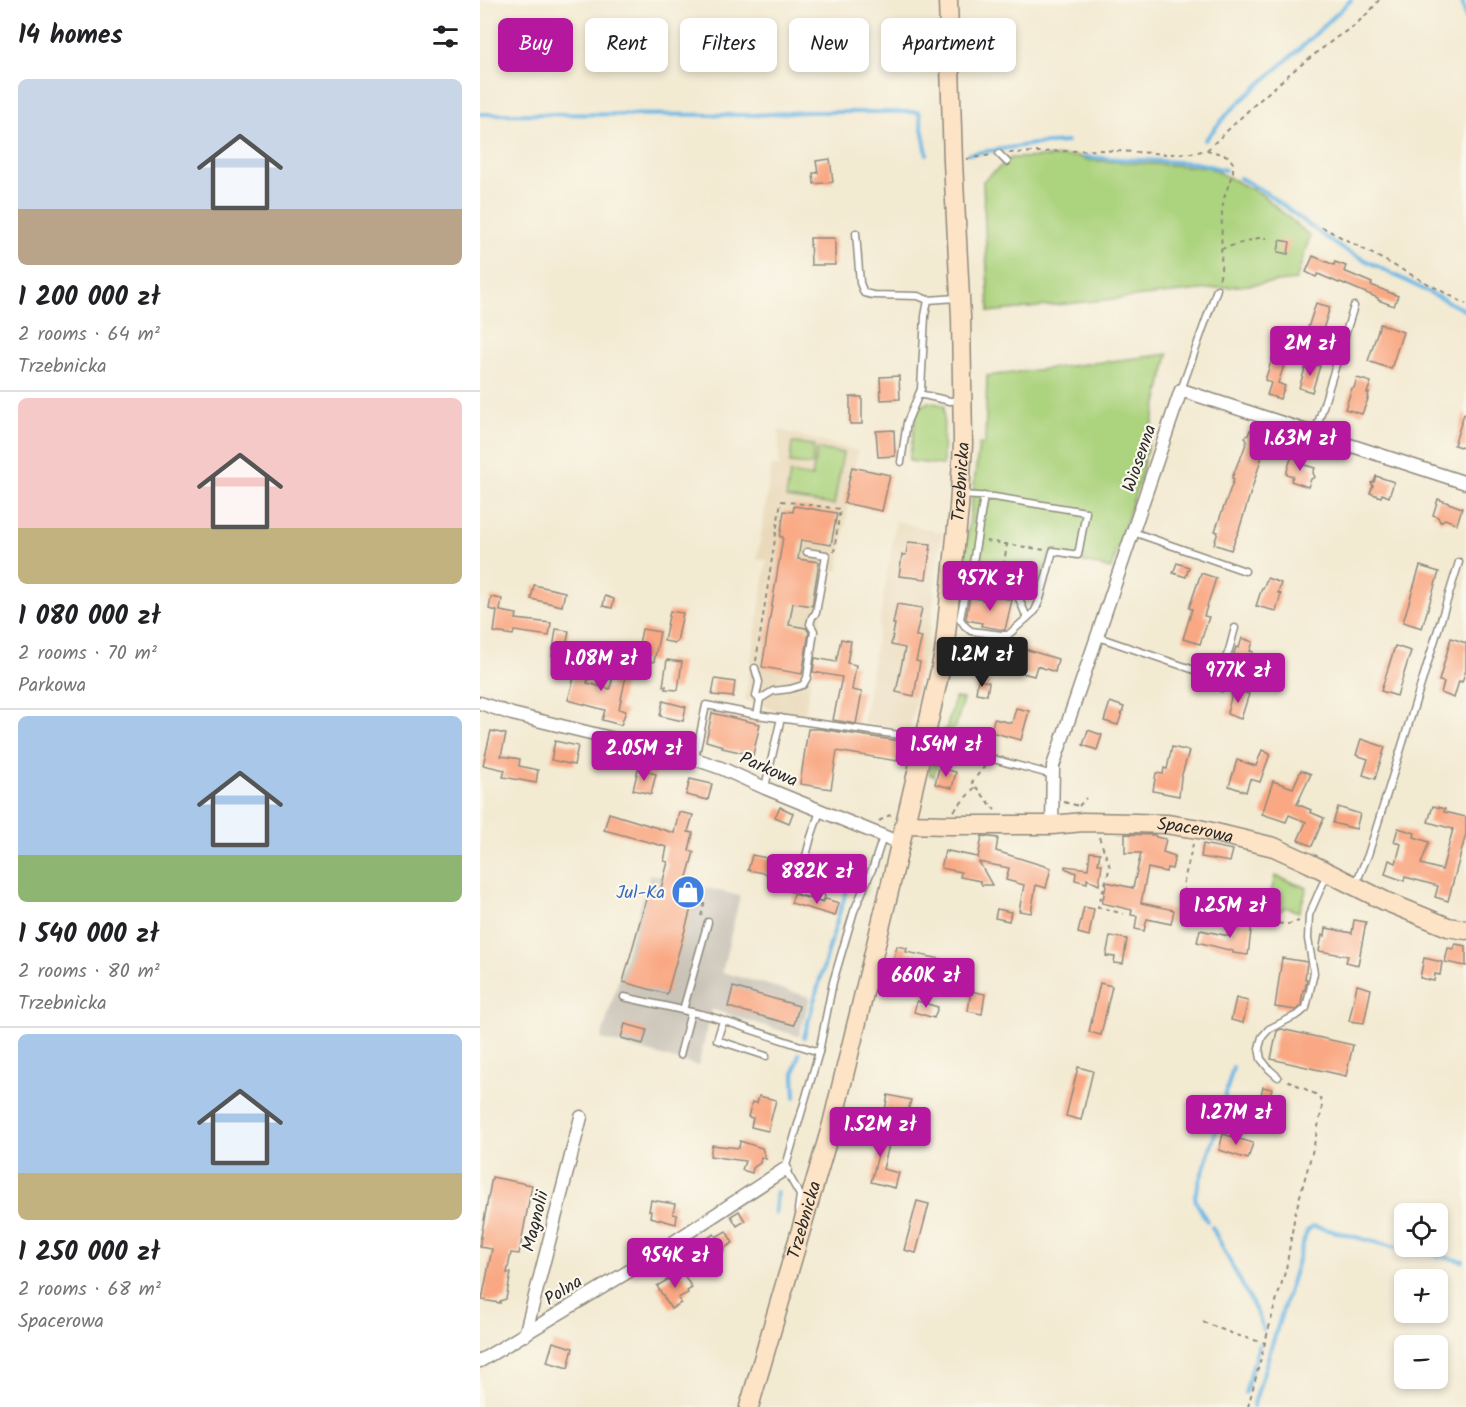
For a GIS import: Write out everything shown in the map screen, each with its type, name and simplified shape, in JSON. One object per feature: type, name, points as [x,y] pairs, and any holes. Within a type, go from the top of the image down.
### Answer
[{"type":"main road","name":"Trzebnicka","points":[[749,1407],[832,1124],[900,843],[901,818],[944,653],[961,495],[963,444],[960,298],[948,0]]},
{"type":"main road","name":"Spacerowa","points":[[901,818],[936,825],[1052,825],[1095,822],[1166,824],[1196,828],[1274,847],[1385,901],[1448,927],[1466,930]]},
{"type":"street","points":[[1181,390],[1466,483]]},
{"type":"street","name":"Wiosenna","points":[[1052,825],[1053,766],[1181,390]]},
{"type":"street","name":"Parkowa","points":[[480,703],[513,714],[695,759],[820,811],[880,831],[900,843]]},
{"type":"street","name":"Magnolii","points":[[525,1335],[581,1117]]},
{"type":"street","name":"Polna","points":[[480,1361],[631,1270],[785,1169]]},
{"type":"lane","points":[[999,154],[1007,162]]},
{"type":"lane","points":[[856,232],[860,283],[864,293],[918,296],[928,300],[960,298]]},
{"type":"lane","points":[[1181,390],[1217,289]]},
{"type":"lane","points":[[901,462],[907,422],[921,389],[928,300]]},
{"type":"lane","points":[[1315,433],[1353,306]]},
{"type":"lane","points":[[919,394],[950,401],[963,399]]},
{"type":"lane","points":[[961,495],[984,496],[994,497],[1086,512],[1078,555],[1053,551],[1035,611],[1008,635],[971,631],[960,619],[966,588],[970,581],[984,496]]},
{"type":"lane","points":[[1132,532],[1245,571]]},
{"type":"lane","points":[[757,714],[760,699],[774,691],[803,685],[807,678],[813,631],[810,624],[816,613],[826,555],[807,552]]},
{"type":"lane","points":[[1354,886],[1368,855],[1459,562]]},
{"type":"lane","points":[[968,584],[1018,596],[1027,618]]},
{"type":"lane","points":[[1206,674],[1216,671],[1224,663],[1235,628]]},
{"type":"lane","points":[[1097,636],[1206,674],[1217,680],[1222,688]]},
{"type":"lane","points":[[755,668],[759,682],[756,696],[760,699]]},
{"type":"lane","points":[[695,759],[706,705],[914,737]]},
{"type":"lane","points":[[765,788],[781,718]]},
{"type":"lane","points":[[956,749],[1053,775]]},
{"type":"lane","points":[[820,811],[797,890],[821,897]]},
{"type":"lane","points":[[797,1241],[796,1216],[800,1195],[785,1169],[819,1052],[833,982],[854,911],[873,867],[880,831]]},
{"type":"lane","points":[[1278,1077],[1261,1059],[1259,1048],[1262,1037],[1269,1029],[1306,1008],[1314,973],[1308,939],[1309,915],[1328,872]]},
{"type":"lane","points":[[683,1010],[708,922]]},
{"type":"lane","points":[[624,997],[723,1021],[819,1052]]},
{"type":"lane","points":[[680,1055],[691,1012]]},
{"type":"lane","points":[[723,1021],[717,1040],[766,1056]]},
{"type":"path","points":[[1207,150],[1293,71],[1354,26],[1379,0]]},
{"type":"path","points":[[953,162],[999,154],[1099,150],[1168,154],[1207,150],[1228,156],[1233,163],[1233,172],[1224,198],[1221,272],[1217,289]]},
{"type":"path","points":[[1322,227],[1466,304]]},
{"type":"path","points":[[1221,249],[1258,237],[1267,238]]},
{"type":"path","points":[[755,668],[781,501],[840,509],[833,556],[826,555]]},
{"type":"path","points":[[977,540],[1053,551]]},
{"type":"path","points":[[999,592],[1007,544]]},
{"type":"path","points":[[986,765],[972,782],[1001,817]]},
{"type":"path","points":[[948,818],[975,787]]},
{"type":"path","points":[[1059,800],[1079,806],[1086,798]]},
{"type":"path","points":[[880,831],[878,821],[901,818]]},
{"type":"path","points":[[1095,822],[1110,867],[1098,907],[1124,914]]},
{"type":"path","points":[[1196,828],[1183,885],[1187,901],[1195,905],[1269,922],[1288,924],[1300,921],[1309,915]]},
{"type":"path","points":[[695,891],[702,893],[705,900],[701,916]]},
{"type":"path","points":[[1248,1407],[1286,1269],[1295,1214],[1322,1109],[1321,1100],[1317,1095],[1278,1077]]},
{"type":"path","points":[[1203,1322],[1265,1343]]},
{"type":"shaded area","points":[[779,430],[858,451],[851,477],[838,571],[828,570],[805,714],[773,710],[745,700],[767,561],[757,559],[772,465],[779,467]]},
{"type":"shaded area","points":[[896,521],[942,533],[932,614],[910,730],[863,723]]},
{"type":"shaded area","name":"Jul-Ka","points":[[650,874],[740,896],[722,972],[810,997],[799,1036],[710,1009],[711,1013],[698,1066],[601,1039]]},
{"type":"green space","points":[[1079,156],[1085,160],[1208,167],[1261,194],[1310,236],[1296,280],[989,312],[983,181],[1011,158]]},
{"type":"green space","points":[[1168,354],[1141,476],[1111,569],[1049,555],[1036,597],[962,581],[979,444],[985,445],[987,376]]},
{"type":"green space","points":[[928,402],[944,405],[943,465],[909,461],[917,410]]},
{"type":"green space","points":[[792,443],[814,445],[812,465],[790,463]]},
{"type":"green space","points":[[817,449],[843,453],[834,505],[786,498],[790,473],[812,477]]},
{"type":"green space","points":[[955,698],[963,699],[956,726],[943,740],[934,776],[929,774],[943,731],[946,730]]},
{"type":"green space","points":[[1275,876],[1307,888],[1299,912],[1285,907],[1281,911],[1275,910],[1272,906]]},
{"type":"building","points":[[830,159],[833,182],[814,184],[813,173],[818,173],[816,161]]},
{"type":"building","points":[[810,238],[835,238],[835,265],[811,265]]},
{"type":"building","points":[[1280,240],[1290,242],[1288,254],[1278,252]]},
{"type":"building","points":[[1313,256],[1334,265],[1335,262],[1346,266],[1344,271],[1398,296],[1394,306],[1340,282],[1318,274],[1316,277],[1306,272]]},
{"type":"building","points":[[1316,303],[1330,307],[1319,342],[1305,337]]},
{"type":"building","points":[[1380,324],[1403,332],[1391,369],[1368,361]]},
{"type":"building","points":[[1275,350],[1288,354],[1278,383],[1285,386],[1280,399],[1267,395],[1271,383],[1265,380]]},
{"type":"building","points":[[1307,362],[1320,366],[1312,392],[1299,388]]},
{"type":"building","points":[[899,376],[900,399],[881,400],[880,377]]},
{"type":"building","points":[[1357,378],[1371,382],[1362,414],[1345,409]]},
{"type":"building","points":[[850,397],[862,397],[862,424],[850,424]]},
{"type":"building","points":[[1464,414],[1466,414],[1466,449],[1454,445]]},
{"type":"building","points":[[894,430],[895,456],[878,457],[876,431]]},
{"type":"building","points":[[1250,430],[1269,436],[1268,439],[1274,441],[1270,452],[1264,450],[1231,550],[1214,544],[1218,532],[1215,531],[1247,441],[1245,437]]},
{"type":"building","points":[[1292,455],[1303,458],[1301,464],[1315,468],[1313,473],[1315,477],[1311,479],[1308,487],[1291,481],[1293,476],[1286,474]]},
{"type":"building","points":[[852,467],[890,475],[882,511],[844,503]]},
{"type":"building","points":[[1376,476],[1394,482],[1389,497],[1370,493],[1373,486],[1371,483],[1374,482]]},
{"type":"building","points":[[1438,499],[1462,508],[1457,524],[1445,519],[1440,522],[1438,517],[1433,515]]},
{"type":"building","points":[[794,506],[837,513],[831,545],[801,540],[798,559],[819,562],[812,606],[793,603],[789,625],[806,628],[809,632],[802,674],[762,667],[783,537],[780,537],[784,511],[793,512]]},
{"type":"building","points":[[908,542],[931,544],[926,579],[899,576],[902,555],[906,555]]},
{"type":"building","points":[[1177,563],[1189,567],[1186,577],[1173,573]]},
{"type":"building","points":[[1420,566],[1439,572],[1422,628],[1403,622]]},
{"type":"building","points":[[1201,573],[1216,578],[1204,616],[1209,617],[1200,644],[1183,639],[1192,609],[1189,608]]},
{"type":"building","points":[[1267,578],[1281,583],[1278,593],[1281,594],[1276,611],[1256,606]]},
{"type":"building","points":[[534,585],[565,592],[562,606],[531,599]]},
{"type":"building","points":[[989,595],[1012,600],[1005,630],[981,626],[982,623],[966,618],[970,597],[988,601]]},
{"type":"building","points":[[605,596],[614,599],[612,608],[603,606]]},
{"type":"building","points":[[491,597],[502,599],[500,611],[517,614],[516,619],[551,623],[549,636],[514,631],[513,635],[494,632],[497,611],[489,609]]},
{"type":"building","points":[[897,604],[922,608],[916,636],[922,637],[916,661],[920,662],[914,696],[896,692],[905,648],[891,645]]},
{"type":"building","points":[[670,611],[683,613],[675,643],[664,641]]},
{"type":"building","points":[[556,629],[569,631],[564,659],[552,656]]},
{"type":"building","points":[[642,629],[660,632],[654,662],[636,659]]},
{"type":"building","points":[[1242,638],[1253,642],[1250,651],[1253,652],[1245,667],[1234,663],[1235,658],[1233,657]]},
{"type":"building","points":[[1451,638],[1466,643],[1466,670],[1462,682],[1459,681],[1454,698],[1441,693],[1444,682],[1439,681]]},
{"type":"building","points":[[841,639],[851,641],[847,663],[856,665],[852,690],[862,692],[856,724],[833,720],[842,677],[813,672],[815,658],[836,662]]},
{"type":"building","points":[[1395,646],[1411,651],[1397,696],[1381,691]]},
{"type":"building","points":[[1018,647],[1058,659],[1055,672],[1037,666],[1034,676],[1011,670]]},
{"type":"building","points":[[617,659],[629,662],[619,709],[626,711],[621,725],[602,720],[605,710],[568,700],[578,663],[592,666],[587,683],[610,689]]},
{"type":"building","points":[[667,660],[682,662],[678,690],[665,689],[666,686],[663,686]]},
{"type":"building","points":[[715,679],[735,682],[733,697],[712,695]]},
{"type":"building","points":[[978,680],[989,682],[987,695],[976,693]]},
{"type":"building","points":[[1233,689],[1249,694],[1241,719],[1227,714]]},
{"type":"building","points":[[663,701],[686,707],[683,721],[660,716]]},
{"type":"building","points":[[1110,702],[1124,707],[1118,725],[1104,721]]},
{"type":"building","points":[[1016,708],[1029,711],[1021,740],[991,732],[994,719],[1012,723]]},
{"type":"building","points":[[712,713],[760,724],[753,755],[722,748],[723,746],[706,741]]},
{"type":"building","points":[[808,729],[899,741],[897,761],[837,751],[831,789],[800,784]]},
{"type":"building","points":[[1088,730],[1102,735],[1097,750],[1083,745]]},
{"type":"building","points":[[491,731],[506,734],[501,756],[520,759],[519,766],[538,770],[536,783],[503,777],[505,770],[483,765]]},
{"type":"building","points":[[1361,739],[1385,747],[1375,779],[1363,775],[1368,759],[1356,755]]},
{"type":"building","points":[[555,741],[578,746],[574,765],[551,760]]},
{"type":"building","points":[[1172,747],[1189,751],[1181,778],[1179,796],[1153,791],[1156,773],[1163,774],[1164,768],[1167,769]]},
{"type":"building","points":[[1262,750],[1270,754],[1260,782],[1250,779],[1246,792],[1229,786],[1237,760],[1256,766]]},
{"type":"building","points":[[939,768],[956,772],[952,788],[935,784]]},
{"type":"building","points":[[638,769],[656,774],[651,794],[633,790]]},
{"type":"building","points":[[1301,770],[1311,774],[1297,804],[1324,818],[1312,846],[1298,840],[1306,822],[1289,815],[1286,822],[1262,814],[1273,781],[1293,788]]},
{"type":"building","points":[[690,779],[712,784],[708,800],[686,795]]},
{"type":"building","points":[[1433,806],[1445,809],[1444,812],[1466,817],[1466,834],[1448,901],[1435,897],[1438,886],[1405,877],[1404,881],[1385,874],[1389,860],[1396,863],[1401,844],[1394,842],[1398,828],[1415,833],[1414,837],[1429,842],[1421,864],[1442,870],[1453,829],[1428,822]]},
{"type":"building","points":[[780,807],[793,813],[789,823],[775,817]]},
{"type":"building","points":[[1338,807],[1360,814],[1356,829],[1333,823]]},
{"type":"building","points":[[679,812],[693,815],[688,832],[693,833],[689,851],[694,852],[685,884],[697,887],[667,994],[623,982],[649,889],[660,892],[668,862],[664,861],[667,847],[604,830],[609,813],[674,833]]},
{"type":"building","points":[[1125,834],[1155,835],[1166,839],[1163,852],[1175,856],[1172,869],[1167,868],[1166,872],[1148,868],[1141,903],[1174,910],[1171,924],[1147,919],[1144,931],[1135,929],[1137,916],[1131,915],[1132,910],[1102,903],[1107,882],[1133,888],[1141,853],[1125,853]]},
{"type":"building","points":[[982,836],[998,838],[996,851],[1051,868],[1046,888],[1036,885],[1031,913],[1019,911],[1024,885],[1006,880],[1009,868],[979,862],[992,885],[982,885],[980,881],[960,877],[961,872],[941,868],[945,851],[978,858]]},
{"type":"building","points":[[1203,844],[1233,850],[1230,862],[1201,857]]},
{"type":"building","points":[[1090,852],[1100,853],[1098,864],[1102,864],[1099,885],[1087,879],[1087,883],[1075,880],[1076,873],[1065,868],[1065,866],[1088,869]]},
{"type":"building","points":[[752,855],[777,860],[778,856],[795,860],[792,870],[797,871],[792,892],[771,887],[774,875],[748,870]]},
{"type":"building","points":[[794,894],[820,902],[826,899],[839,903],[835,916],[791,903]]},
{"type":"building","points":[[1084,907],[1094,909],[1089,936],[1078,933]]},
{"type":"building","points":[[997,909],[1011,912],[1009,921],[995,918]]},
{"type":"building","points":[[1354,920],[1366,922],[1358,965],[1346,962],[1348,956],[1319,951],[1326,928],[1352,933]]},
{"type":"building","points":[[1236,922],[1252,923],[1248,955],[1197,942],[1200,930],[1229,936],[1230,928],[1235,929]]},
{"type":"building","points":[[1110,936],[1127,939],[1123,964],[1114,963],[1115,957],[1106,956]]},
{"type":"building","points":[[1455,944],[1466,946],[1466,966],[1445,962],[1448,948],[1454,949]]},
{"type":"building","points":[[897,946],[907,948],[906,952],[951,961],[948,973],[911,964],[906,988],[887,984]]},
{"type":"building","points":[[1282,958],[1307,962],[1305,990],[1303,990],[1301,1005],[1296,1010],[1275,1007]]},
{"type":"building","points":[[1424,958],[1442,962],[1440,975],[1435,974],[1434,981],[1420,978]]},
{"type":"building","points":[[1100,983],[1112,986],[1101,1035],[1089,1032]]},
{"type":"building","points":[[1357,985],[1371,989],[1364,1023],[1349,1021]]},
{"type":"building","points":[[733,987],[799,1006],[794,1025],[728,1007]]},
{"type":"building","points":[[971,991],[985,994],[982,1014],[968,1011]]},
{"type":"building","points":[[1236,998],[1248,1001],[1243,1023],[1231,1020]]},
{"type":"building","points":[[917,1001],[938,1007],[934,1018],[914,1012]]},
{"type":"building","points":[[625,1024],[647,1030],[643,1044],[621,1038]]},
{"type":"building","points":[[1281,1029],[1353,1045],[1346,1076],[1271,1059],[1277,1031]]},
{"type":"building","points":[[1078,1067],[1093,1071],[1081,1120],[1066,1116]]},
{"type":"building","points":[[1263,1087],[1272,1089],[1268,1100],[1260,1098]]},
{"type":"building","points":[[888,1095],[911,1100],[905,1118],[884,1115]]},
{"type":"building","points":[[759,1096],[776,1100],[768,1131],[751,1127],[753,1118],[748,1117],[752,1102],[757,1103]]},
{"type":"building","points":[[865,1126],[885,1131],[882,1143],[889,1145],[883,1169],[899,1173],[895,1188],[871,1182],[880,1147],[861,1143]]},
{"type":"building","points":[[1223,1134],[1253,1143],[1248,1159],[1219,1150]]},
{"type":"building","points":[[740,1141],[762,1148],[766,1159],[761,1157],[760,1163],[753,1168],[752,1173],[742,1170],[745,1161],[710,1156],[712,1145],[739,1148]]},
{"type":"building","points":[[492,1177],[532,1185],[519,1254],[511,1253],[507,1273],[511,1273],[506,1299],[500,1303],[482,1300],[492,1249],[480,1247],[480,1242]]},
{"type":"building","points":[[651,1200],[675,1204],[673,1214],[677,1215],[676,1224],[650,1217]]},
{"type":"building","points":[[917,1201],[929,1204],[916,1253],[904,1250]]},
{"type":"building","points":[[739,1211],[745,1221],[737,1226],[731,1216]]},
{"type":"building","points":[[726,1231],[733,1243],[712,1258],[714,1262],[705,1268],[702,1264],[700,1265],[690,1249],[714,1234],[716,1237]]},
{"type":"building","points":[[683,1273],[692,1288],[678,1298],[681,1303],[671,1309],[657,1286]]},
{"type":"building","points":[[553,1342],[573,1348],[568,1368],[547,1362]]},
{"type":"waterway","points":[[1205,140],[1231,110],[1351,0]]},
{"type":"waterway","points":[[1462,0],[1466,19]]},
{"type":"waterway","points":[[480,114],[753,115],[807,112],[919,112],[927,154]]},
{"type":"waterway","points":[[969,154],[1034,144],[1067,142]]},
{"type":"waterway","points":[[1084,157],[1197,163],[1225,170]]},
{"type":"waterway","points":[[1240,178],[1265,192],[1343,249],[1466,311]]},
{"type":"waterway","points":[[804,1037],[845,894],[853,874],[861,863]]},
{"type":"waterway","points":[[795,1097],[794,1074],[799,1054]]},
{"type":"waterway","points":[[1207,1221],[1196,1202],[1195,1195],[1216,1131],[1233,1067]]},
{"type":"waterway","points":[[775,1213],[777,1192]]},
{"type":"waterway","points":[[1253,1407],[1307,1231],[1313,1226],[1394,1247],[1463,1261]]},
{"type":"waterway","points":[[1212,1227],[1259,1317],[1263,1330]]},
{"type":"waterway","points":[[1245,1393],[1259,1345]]},
{"type":"place","name":"Jul-Ka","points":[[688,892]]}]
